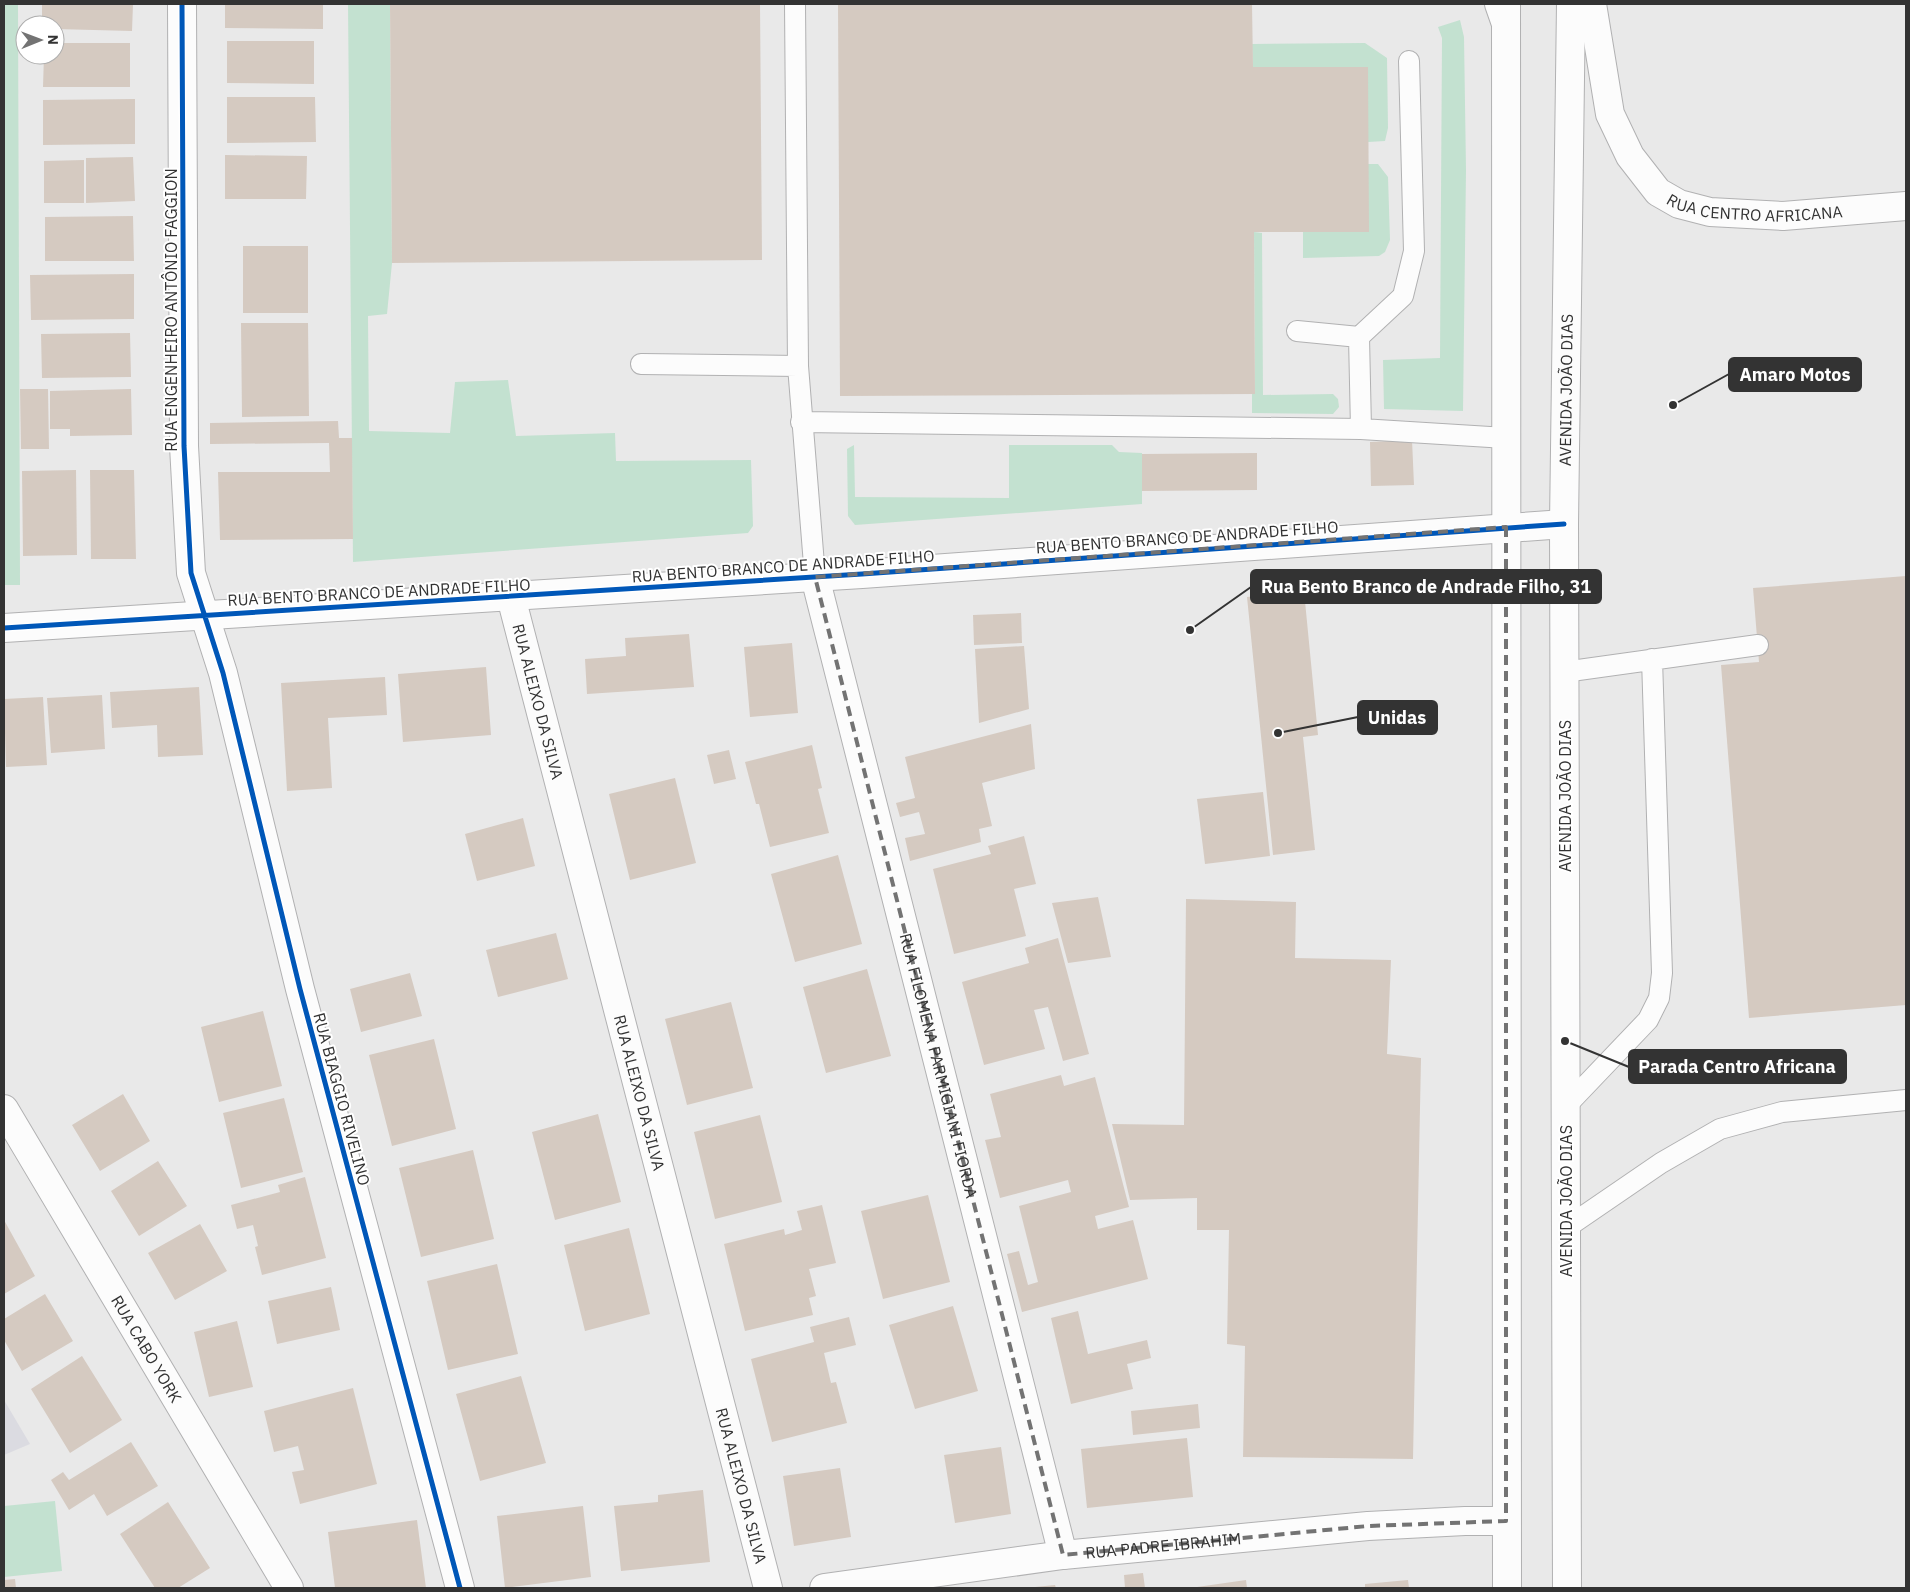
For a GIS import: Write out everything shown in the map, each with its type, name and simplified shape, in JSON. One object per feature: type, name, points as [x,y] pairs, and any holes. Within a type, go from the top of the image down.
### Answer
[{"type":"street","name":"RUA ENGENHEIRO ANTÔNIO FAGGION","points":[[182,4],[184,446],[191,573],[203,615]]},
{"type":"street","name":"AVENIDA JOÃO DIAS","points":[[1566,1588],[1564,524],[1571,4]]},
{"type":"street","name":"RUA CENTRO AFRICANA","points":[[1592,4],[1610,114],[1630,156],[1658,192],[1679,204],[1710,212],[1783,216],[1906,206]]},
{"type":"street","points":[[1504,11],[1506,1588]]},
{"type":"street","name":"RUA BENTO BRANCO DE ANDRADE FILHO","points":[[4,628],[815,577],[1564,524]]},
{"type":"street","name":"RUA FILOMENA PARMIGIANI FIORDA","points":[[815,577],[1063,1555]]},
{"type":"street","name":"RUA ALEIXO DA SILVA","points":[[511,597],[768,1588]]},
{"type":"street","name":"RUA BIAGGIO RIVELINO","points":[[203,615],[223,672],[300,989],[460,1588]]},
{"type":"street","name":"RUA CABO YORK","points":[[4,1109],[289,1588]]},
{"type":"street","name":"RUA PADRE IBRAHIM","points":[[824,1588],[1063,1555],[1368,1526],[1506,1521]]},
{"type":"lane","points":[[795,4],[798,366],[801,422],[815,577]]},
{"type":"lane","points":[[1297,332],[1359,337],[1403,296],[1414,251],[1409,61]]},
{"type":"lane","points":[[1359,337],[1361,429]]},
{"type":"lane","points":[[641,364],[798,366]]},
{"type":"lane","points":[[801,422],[1361,429],[1506,438]]},
{"type":"lane","points":[[1564,672],[1758,645]]},
{"type":"lane","points":[[1566,1107],[1648,1020],[1659,998],[1662,973],[1652,660]]},
{"type":"lane","points":[[1566,1228],[1661,1163],[1720,1129],[1782,1112],[1906,1100]]},
{"type":"highlighted area","points":[[1506,527],[1506,1521],[1368,1526],[1063,1555],[815,577]]},
{"type":"shaded area","points":[[4,1400],[30,1444],[4,1455]]},
{"type":"green space","points":[[4,4],[18,4],[18,15],[15,15],[15,65],[18,65],[20,585],[4,585]]},
{"type":"green space","points":[[348,4],[390,4],[392,263],[387,314],[368,316],[369,431],[450,433],[455,382],[508,380],[516,436],[615,433],[616,461],[751,460],[753,526],[748,533],[353,562]]},
{"type":"green space","points":[[1460,20],[1464,37],[1466,170],[1463,411],[1384,409],[1383,360],[1440,358],[1442,38],[1438,27]]},
{"type":"green space","points":[[1365,43],[1387,58],[1388,128],[1385,141],[1368,142],[1368,67],[1253,67],[1252,44]]},
{"type":"green space","points":[[1368,164],[1378,164],[1388,177],[1390,240],[1385,252],[1379,256],[1303,258],[1303,232]]},
{"type":"green space","points":[[1254,232],[1262,233],[1263,395],[1333,394],[1338,399],[1339,407],[1333,414],[1252,413],[1252,394],[1255,393]]},
{"type":"green space","points":[[854,445],[855,497],[1009,498],[1009,445],[1112,445],[1119,452],[1142,453],[1142,504],[855,525],[848,516],[847,449]]},
{"type":"green space","points":[[55,1501],[62,1571],[4,1577],[4,1506]]},
{"type":"building","points":[[42,4],[133,4],[132,31],[65,29],[65,15],[42,15]]},
{"type":"building","points":[[225,4],[323,4],[323,29],[225,28]]},
{"type":"building","points":[[390,4],[760,4],[762,260],[392,263]]},
{"type":"building","points":[[838,4],[1252,4],[1253,67],[1368,67],[1369,232],[1254,232],[1255,394],[840,396]]},
{"type":"building","points":[[227,41],[314,41],[314,84],[227,83]]},
{"type":"building","points":[[65,43],[130,43],[130,87],[43,87],[44,65],[65,65]]},
{"type":"building","points":[[227,97],[315,97],[316,142],[227,143]]},
{"type":"building","points":[[135,99],[135,144],[43,145],[43,100]]},
{"type":"building","points":[[225,155],[307,156],[306,199],[225,199]]},
{"type":"building","points":[[133,157],[135,201],[86,203],[86,158]]},
{"type":"building","points":[[84,160],[84,203],[44,203],[44,161]]},
{"type":"building","points":[[133,216],[134,261],[45,261],[45,217]]},
{"type":"building","points":[[243,246],[308,246],[308,313],[243,313]]},
{"type":"building","points":[[134,274],[134,319],[31,320],[30,275]]},
{"type":"building","points":[[241,323],[308,323],[309,416],[242,417]]},
{"type":"building","points":[[130,333],[131,377],[42,378],[41,334]]},
{"type":"building","points":[[20,389],[48,389],[49,449],[21,449]]},
{"type":"building","points":[[131,389],[132,435],[70,436],[70,429],[50,429],[50,391]]},
{"type":"building","points":[[338,421],[339,438],[352,438],[353,539],[220,540],[218,472],[330,472],[329,443],[210,444],[210,423]]},
{"type":"building","points":[[1412,440],[1414,485],[1371,486],[1370,442]]},
{"type":"building","points":[[1257,453],[1257,490],[1142,491],[1142,454]]},
{"type":"building","points":[[76,470],[77,555],[23,556],[22,471]]},
{"type":"building","points":[[90,470],[134,470],[136,559],[91,559]]},
{"type":"building","points":[[1906,576],[1906,1005],[1749,1018],[1721,665],[1759,662],[1753,588]]},
{"type":"building","points":[[1304,591],[1318,735],[1303,737],[1315,850],[1273,855],[1247,597]]},
{"type":"building","points":[[1021,613],[1022,643],[974,645],[973,615]]},
{"type":"building","points":[[689,634],[694,687],[587,694],[585,659],[626,656],[625,638]]},
{"type":"building","points":[[792,643],[798,713],[750,717],[744,647]]},
{"type":"building","points":[[1024,646],[1029,709],[979,723],[975,649]]},
{"type":"building","points":[[486,667],[491,735],[403,742],[398,674]]},
{"type":"building","points":[[385,677],[387,715],[328,718],[332,788],[287,791],[281,683]]},
{"type":"building","points":[[199,687],[203,755],[158,757],[157,725],[112,728],[110,692]]},
{"type":"building","points":[[102,695],[105,749],[51,753],[47,698]]},
{"type":"building","points":[[43,697],[47,765],[6,767],[4,699]]},
{"type":"building","points":[[1031,724],[1035,769],[982,783],[992,826],[979,829],[981,842],[910,861],[905,838],[925,834],[919,812],[900,817],[896,803],[915,798],[905,757]]},
{"type":"building","points":[[812,745],[822,788],[818,789],[829,833],[770,847],[759,804],[756,804],[745,762]]},
{"type":"building","points":[[729,750],[736,779],[714,784],[707,755]]},
{"type":"building","points":[[675,778],[696,863],[630,880],[609,794]]},
{"type":"building","points":[[1263,792],[1270,856],[1205,864],[1197,799]]},
{"type":"building","points":[[523,818],[535,866],[477,881],[465,834]]},
{"type":"building","points":[[1024,836],[1036,884],[1014,889],[1026,936],[954,954],[933,869],[991,854],[988,846]]},
{"type":"building","points":[[838,855],[862,944],[795,962],[771,874]]},
{"type":"building","points":[[1098,897],[1111,957],[1068,963],[1052,903]]},
{"type":"building","points":[[1186,899],[1296,902],[1295,958],[1391,960],[1387,1054],[1421,1058],[1413,1459],[1243,1457],[1245,1346],[1227,1344],[1229,1230],[1197,1230],[1197,1198],[1130,1200],[1112,1124],[1184,1125]]},
{"type":"building","points":[[556,933],[568,979],[498,997],[486,950]]},
{"type":"building","points":[[1058,938],[1089,1054],[1063,1061],[1048,1007],[1034,1010],[1045,1049],[984,1065],[962,982],[1029,963],[1025,948]]},
{"type":"building","points":[[867,969],[891,1056],[826,1073],[803,987]]},
{"type":"building","points":[[410,973],[422,1016],[361,1032],[350,989]]},
{"type":"building","points":[[731,1002],[753,1088],[687,1105],[665,1019]]},
{"type":"building","points":[[263,1011],[282,1086],[219,1102],[201,1027]]},
{"type":"building","points":[[434,1039],[456,1129],[392,1146],[369,1055]]},
{"type":"building","points":[[1061,1075],[1064,1086],[1095,1077],[1129,1207],[1095,1216],[1098,1229],[1133,1220],[1148,1279],[1022,1312],[1007,1254],[1019,1251],[1028,1285],[1038,1282],[1019,1206],[1071,1192],[1068,1180],[1000,1198],[985,1140],[1001,1137],[990,1094]]},
{"type":"building","points":[[123,1094],[150,1141],[100,1171],[72,1125]]},
{"type":"building","points":[[284,1098],[303,1172],[241,1188],[223,1113]]},
{"type":"building","points":[[598,1114],[621,1202],[555,1220],[532,1132]]},
{"type":"building","points":[[760,1115],[782,1202],[715,1219],[694,1132]]},
{"type":"building","points":[[473,1150],[494,1239],[421,1257],[399,1168]]},
{"type":"building","points":[[158,1161],[187,1206],[139,1236],[111,1191]]},
{"type":"building","points":[[305,1177],[326,1258],[262,1275],[255,1247],[258,1246],[253,1225],[237,1229],[231,1205],[280,1192],[278,1185]]},
{"type":"building","points":[[928,1195],[950,1282],[883,1299],[861,1211]]},
{"type":"building","points":[[822,1205],[836,1263],[809,1269],[816,1296],[809,1298],[813,1315],[745,1331],[724,1244],[784,1229],[785,1235],[802,1230],[797,1211]]},
{"type":"building","points":[[4,1220],[35,1276],[4,1294]]},
{"type":"building","points":[[200,1224],[227,1271],[175,1300],[148,1253]]},
{"type":"building","points":[[629,1228],[650,1314],[585,1331],[564,1245]]},
{"type":"building","points":[[497,1264],[518,1354],[448,1370],[427,1281]]},
{"type":"building","points":[[331,1287],[340,1330],[277,1344],[268,1301]]},
{"type":"building","points":[[45,1294],[73,1341],[22,1371],[4,1340],[4,1319]]},
{"type":"building","points":[[953,1306],[978,1391],[915,1409],[889,1325]]},
{"type":"building","points":[[1078,1311],[1088,1354],[1147,1340],[1151,1358],[1127,1364],[1133,1389],[1071,1404],[1051,1318]]},
{"type":"building","points":[[849,1317],[856,1345],[824,1353],[831,1383],[836,1382],[847,1423],[772,1442],[751,1359],[814,1342],[810,1327]]},
{"type":"building","points":[[237,1321],[253,1387],[209,1397],[194,1332]]},
{"type":"building","points":[[82,1356],[122,1420],[70,1453],[31,1389]]},
{"type":"building","points":[[521,1376],[546,1463],[480,1481],[456,1394]]},
{"type":"building","points":[[353,1388],[377,1484],[300,1504],[292,1472],[304,1470],[298,1446],[274,1452],[264,1411]]},
{"type":"building","points":[[1198,1404],[1200,1428],[1133,1435],[1131,1411]]},
{"type":"building","points":[[1187,1438],[1193,1497],[1087,1508],[1081,1449]]},
{"type":"building","points":[[131,1442],[158,1486],[107,1516],[94,1494],[69,1510],[51,1480],[63,1472],[69,1480]]},
{"type":"building","points":[[1001,1447],[1011,1514],[955,1523],[944,1455]]},
{"type":"building","points":[[840,1468],[851,1537],[794,1546],[783,1476]]},
{"type":"building","points":[[703,1490],[710,1562],[621,1571],[614,1506],[658,1502],[658,1495]]},
{"type":"building","points":[[168,1502],[210,1568],[178,1588],[155,1588],[120,1534]]},
{"type":"building","points":[[583,1506],[591,1577],[505,1588],[497,1516]]},
{"type":"building","points":[[417,1520],[426,1588],[335,1588],[328,1532]]},
{"type":"building","points":[[1143,1573],[1145,1588],[1125,1588],[1124,1575]]},
{"type":"building","points":[[15,1579],[16,1588],[4,1588],[4,1580]]},
{"type":"building","points":[[1246,1580],[1247,1588],[1197,1588],[1197,1587]]},
{"type":"building","points":[[1408,1580],[1409,1588],[1365,1588],[1365,1584]]},
{"type":"building","points":[[1055,1585],[1056,1588],[1035,1588],[1035,1587]]},
{"type":"cycle path","points":[[182,4],[184,446],[191,573],[223,673],[300,989],[460,1588]]},
{"type":"cycle path","points":[[4,628],[862,574],[1564,524]]},
{"type":"place","name":"Amaro Motos","points":[[1673,405]]},
{"type":"place","name":"Rua Bento Branco de Andrade Filho, 31","points":[[1190,630]]},
{"type":"place","name":"Unidas","points":[[1278,733]]},
{"type":"place","name":"Parada Centro Africana","points":[[1565,1041]]}]
